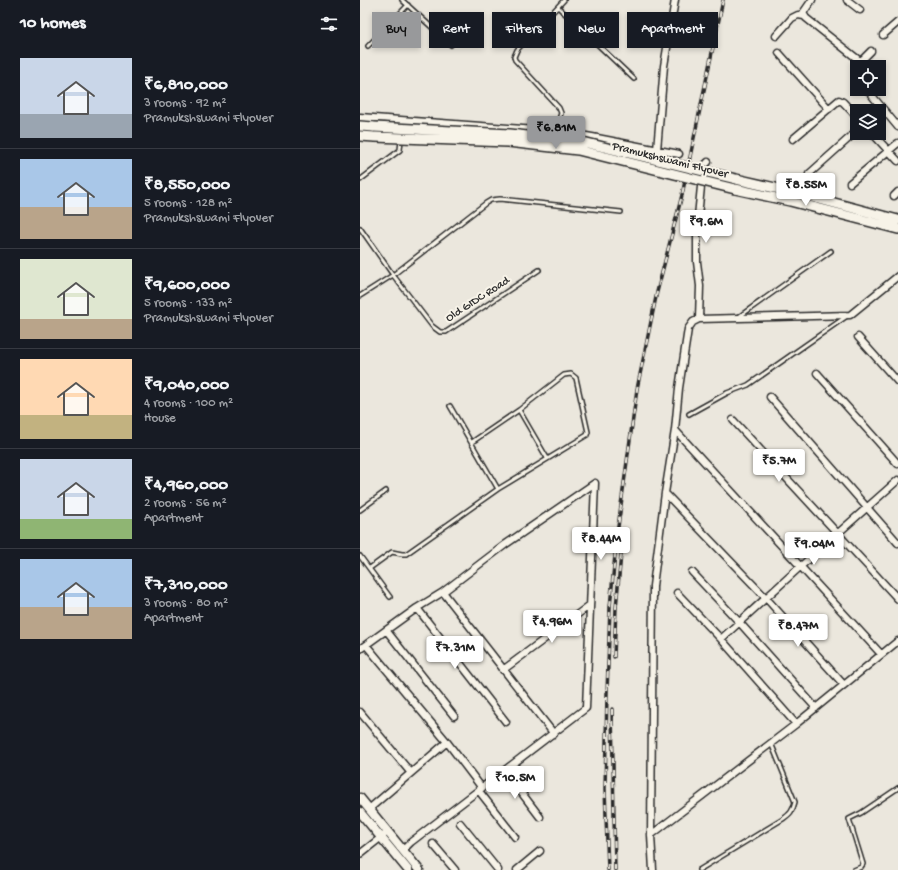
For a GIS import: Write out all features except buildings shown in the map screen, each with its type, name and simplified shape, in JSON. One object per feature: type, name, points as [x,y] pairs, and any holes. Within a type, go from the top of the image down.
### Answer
[{"type":"main road","name":"Pramukshswami Flyover","points":[[360,126],[510,134],[587,143],[793,192],[898,220]]},
{"type":"main road","name":"Pramukshswami Flyover","points":[[360,136],[508,142],[578,150],[790,201],[898,230]]},
{"type":"street","points":[[657,150],[664,66],[675,0]]},
{"type":"street","points":[[804,16],[804,10],[812,0]]},
{"type":"street","points":[[847,0],[860,10]]},
{"type":"street","points":[[776,36],[792,18],[798,15],[804,16],[860,61],[864,59],[871,51]]},
{"type":"street","points":[[883,35],[898,22]]},
{"type":"street","points":[[779,54],[829,109]]},
{"type":"street","points":[[872,96],[898,127]]},
{"type":"street","points":[[793,139],[841,100],[850,110]]},
{"type":"street","points":[[360,117],[555,132],[592,137],[679,154]]},
{"type":"street","points":[[810,174],[850,137]]},
{"type":"street","points":[[879,140],[898,161]]},
{"type":"street","points":[[850,183],[898,143]]},
{"type":"street","points":[[700,319],[697,226],[703,167],[708,162]]},
{"type":"street","points":[[653,870],[651,835],[653,586],[688,329],[693,322],[700,319],[850,314],[898,276]]},
{"type":"street","points":[[858,337],[898,382]]},
{"type":"street","points":[[817,373],[898,464]]},
{"type":"street","points":[[770,397],[898,543]]},
{"type":"street","points":[[734,420],[898,599]]},
{"type":"street","points":[[675,430],[881,654]]},
{"type":"street","points":[[721,639],[800,566],[898,480]]},
{"type":"street","points":[[360,649],[417,608],[443,592],[506,544],[595,483],[586,708],[411,842],[403,850]]},
{"type":"street","points":[[665,493],[766,598],[844,685]]},
{"type":"street","points":[[692,572],[816,708]]},
{"type":"street","points":[[443,592],[554,734]]},
{"type":"street","points":[[677,593],[721,639],[796,724]]},
{"type":"street","points":[[503,670],[590,605]]},
{"type":"street","points":[[417,608],[506,722]]},
{"type":"street","points":[[386,630],[454,716]]},
{"type":"street","points":[[651,835],[796,724],[898,641]]},
{"type":"street","points":[[366,645],[447,742],[515,837]]},
{"type":"street","points":[[360,712],[411,773]]},
{"type":"street","points":[[369,809],[447,742]]},
{"type":"street","points":[[505,771],[540,817]]},
{"type":"street","points":[[360,798],[369,809],[384,835],[408,870]]},
{"type":"street","points":[[360,812],[384,835],[403,850],[420,870]]},
{"type":"street","points":[[460,823],[498,870]]},
{"type":"street","points":[[360,854],[384,835]]},
{"type":"street","points":[[433,844],[455,870]]},
{"type":"street","points":[[517,870],[540,851]]},
{"type":"lane","points":[[402,0],[429,25]]},
{"type":"lane","points":[[555,132],[561,113],[559,108],[515,60],[514,57],[517,50],[564,0]]},
{"type":"lane","points":[[368,46],[408,5]]},
{"type":"lane","points":[[558,7],[634,79]]},
{"type":"lane","points":[[360,180],[400,150],[404,121]]},
{"type":"lane","points":[[360,296],[393,275],[491,200],[500,199],[621,212]]},
{"type":"lane","points":[[360,228],[393,275]]},
{"type":"lane","points":[[737,318],[830,251]]},
{"type":"lane","name":"Old GIDC Road","points":[[393,275],[432,326],[440,332],[446,332],[539,270]]},
{"type":"lane","points":[[689,414],[727,393],[748,385],[850,314]]},
{"type":"lane","points":[[370,568],[392,552],[406,554],[498,489],[547,458],[585,437],[588,434],[576,378],[571,374],[564,375],[519,410],[472,442]]},
{"type":"lane","points":[[450,406],[498,489]]},
{"type":"lane","points":[[519,410],[547,458]]},
{"type":"lane","points":[[360,510],[386,491]]},
{"type":"lane","points":[[360,556],[390,597]]},
{"type":"lane","points":[[699,870],[783,819],[793,810],[795,802],[771,743]]},
{"type":"lane","points":[[854,870],[861,867],[863,864],[848,819],[861,813],[898,788]]},
{"type":"railway","points":[[608,870],[605,789],[607,693],[610,607],[617,534],[637,389],[657,292],[682,195],[723,0]]},
{"type":"railway","points":[[614,657],[616,608],[623,533]]},
{"type":"railway","points":[[612,709],[615,870]]}]
